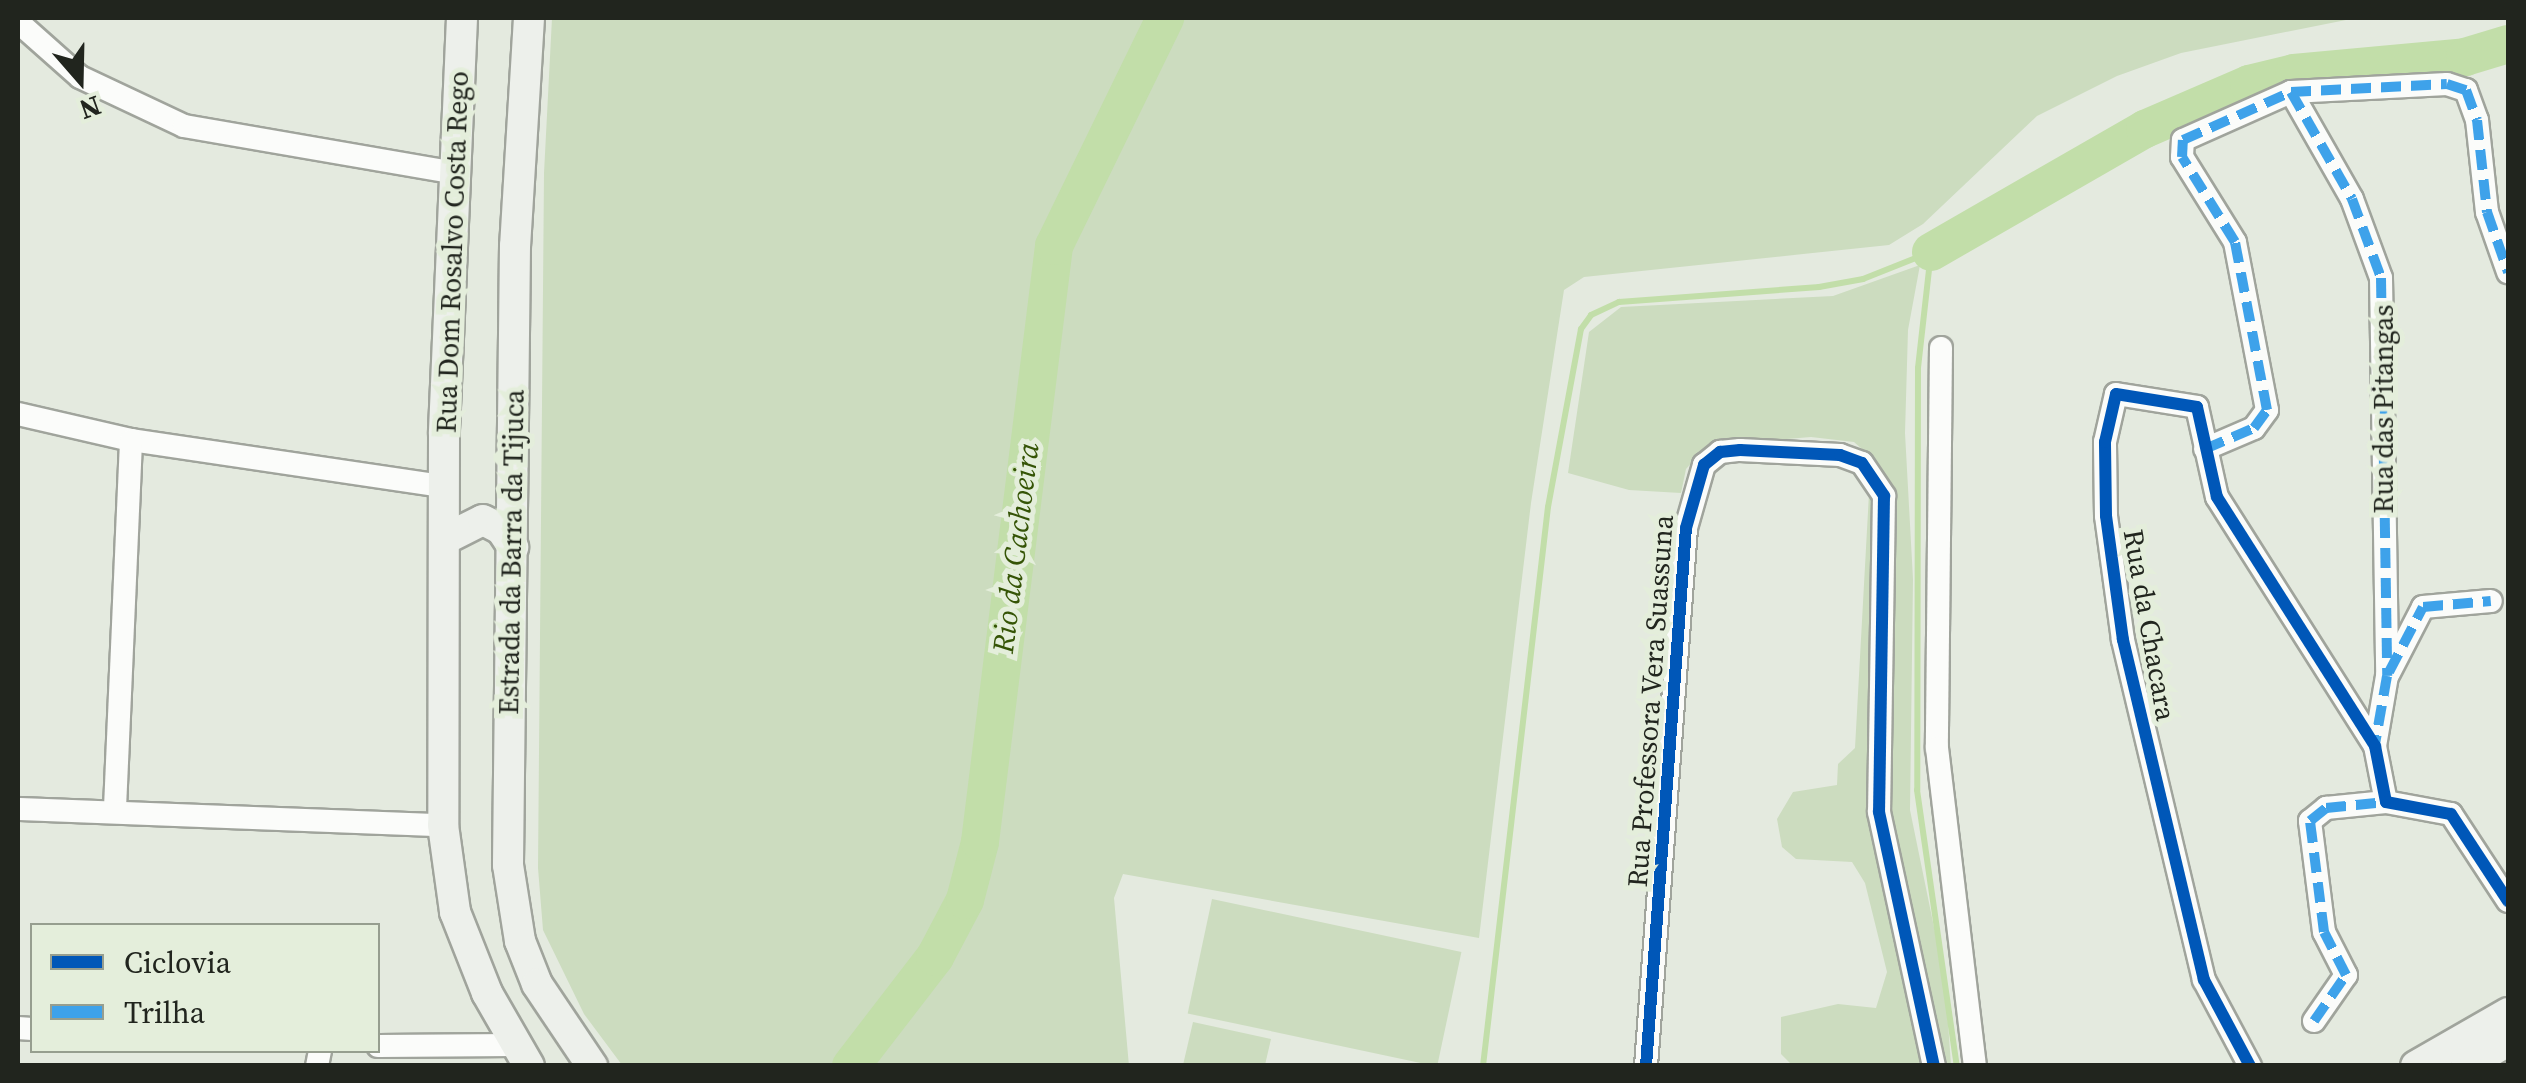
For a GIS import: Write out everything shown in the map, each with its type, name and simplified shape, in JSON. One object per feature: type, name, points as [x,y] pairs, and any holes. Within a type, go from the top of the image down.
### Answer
[{"type":"main road","name":"Rua Dom Rosalvo Costa Rego","points":[[444,486],[451,172],[462,18]]},
{"type":"main road","name":"Estrada da Barra da Tijuca","points":[[529,18],[515,246],[512,905],[537,984],[592,1066]]},
{"type":"main road","points":[[444,486],[443,825],[455,912],[522,1055]]},
{"type":"main road","points":[[445,539],[483,520],[501,528],[513,546]]},
{"type":"main road","points":[[2416,1066],[2508,1012]]},
{"type":"main road","points":[[2466,1066],[2508,1041]]},
{"type":"street","points":[[18,22],[80,77],[184,126],[451,172]]},
{"type":"street","points":[[2205,449],[2254,428],[2267,410],[2235,242],[2180,148],[2183,140],[2246,108],[2291,92],[2447,84],[2466,90],[2474,102],[2487,212],[2508,272]]},
{"type":"street","name":"Rua das Pitangas","points":[[2291,92],[2352,198],[2381,278],[2387,676],[2375,746]]},
{"type":"street","points":[[1941,348],[1938,748],[1975,1066]]},
{"type":"street","name":"Rua da Chacara","points":[[2250,1066],[2204,980],[2146,750],[2110,565],[2105,442],[2110,404],[2126,392],[2188,402],[2202,419],[2217,498],[2375,746],[2386,802]]},
{"type":"street","points":[[18,414],[132,440],[444,486]]},
{"type":"street","points":[[114,808],[132,440]]},
{"type":"street","name":"Rua Professora Vera Suassuna","points":[[1646,1066],[1686,528],[1704,465],[1720,452],[1740,450],[1840,455],[1862,463],[1884,496],[1879,812],[1934,1066]]},
{"type":"street","points":[[2387,676],[2423,607],[2491,601]]},
{"type":"street","points":[[2314,1021],[2346,974],[2324,932],[2310,821],[2326,808],[2386,802],[2451,814],[2508,901]]},
{"type":"street","points":[[18,809],[114,808],[443,825]]},
{"type":"street","points":[[380,1046],[522,1055]]},
{"type":"green space","points":[[552,18],[2356,18],[2181,53],[2117,76],[2037,116],[1923,224],[1889,245],[1584,277],[1564,290],[1531,503],[1479,938],[1123,874],[1114,898],[1129,1066],[622,1065],[584,1014],[543,930],[538,868],[544,173]]},
{"type":"green space","points":[[1920,265],[1908,330],[1905,433],[1913,579],[1910,810],[1945,981],[1951,1065],[1792,1065],[1781,1054],[1781,1017],[1838,1004],[1876,1008],[1887,972],[1865,883],[1852,862],[1796,859],[1782,847],[1777,819],[1793,792],[1837,785],[1838,764],[1855,748],[1871,457],[1854,442],[1811,437],[1707,446],[1686,469],[1681,493],[1629,490],[1568,473],[1589,332],[1621,307],[1833,296]]},
{"type":"green space","points":[[1212,899],[1461,952],[1437,1066],[1188,1013]]},
{"type":"green space","points":[[1193,1022],[1271,1039],[1265,1065],[1183,1065]]},
{"type":"waterway","name":"Rio da Cachoeira","points":[[851,1066],[935,957],[965,900],[980,842],[1054,246],[1165,18]]},
{"type":"waterway","points":[[1931,252],[2145,129],[2249,84],[2294,73],[2465,57],[2508,44]]},
{"type":"waterway","points":[[1483,1066],[1548,507],[1581,329],[1591,315],[1619,302],[1819,287],[1863,279],[1931,252],[1918,368],[1917,790],[1957,1066]]},
{"type":"marked path","points":[[2205,449],[2254,428],[2267,410],[2235,242],[2182,157],[2183,140],[2291,92],[2447,84],[2466,90],[2477,120],[2487,212],[2508,272]]},
{"type":"marked path","points":[[2291,92],[2352,199],[2381,278],[2387,676],[2375,744]]},
{"type":"marked path","points":[[2389,672],[2423,607],[2491,601]]},
{"type":"marked path","points":[[2314,1021],[2346,975],[2324,932],[2310,821],[2326,808],[2386,802]]},
{"type":"cycle path","points":[[2250,1066],[2204,980],[2123,640],[2106,516],[2105,442],[2116,394],[2197,407],[2217,497],[2375,746],[2386,802],[2451,814],[2508,901]]},
{"type":"cycle path","points":[[1646,1066],[1686,528],[1704,465],[1720,452],[1740,450],[1840,455],[1862,463],[1884,496],[1879,812],[1934,1066]]}]
